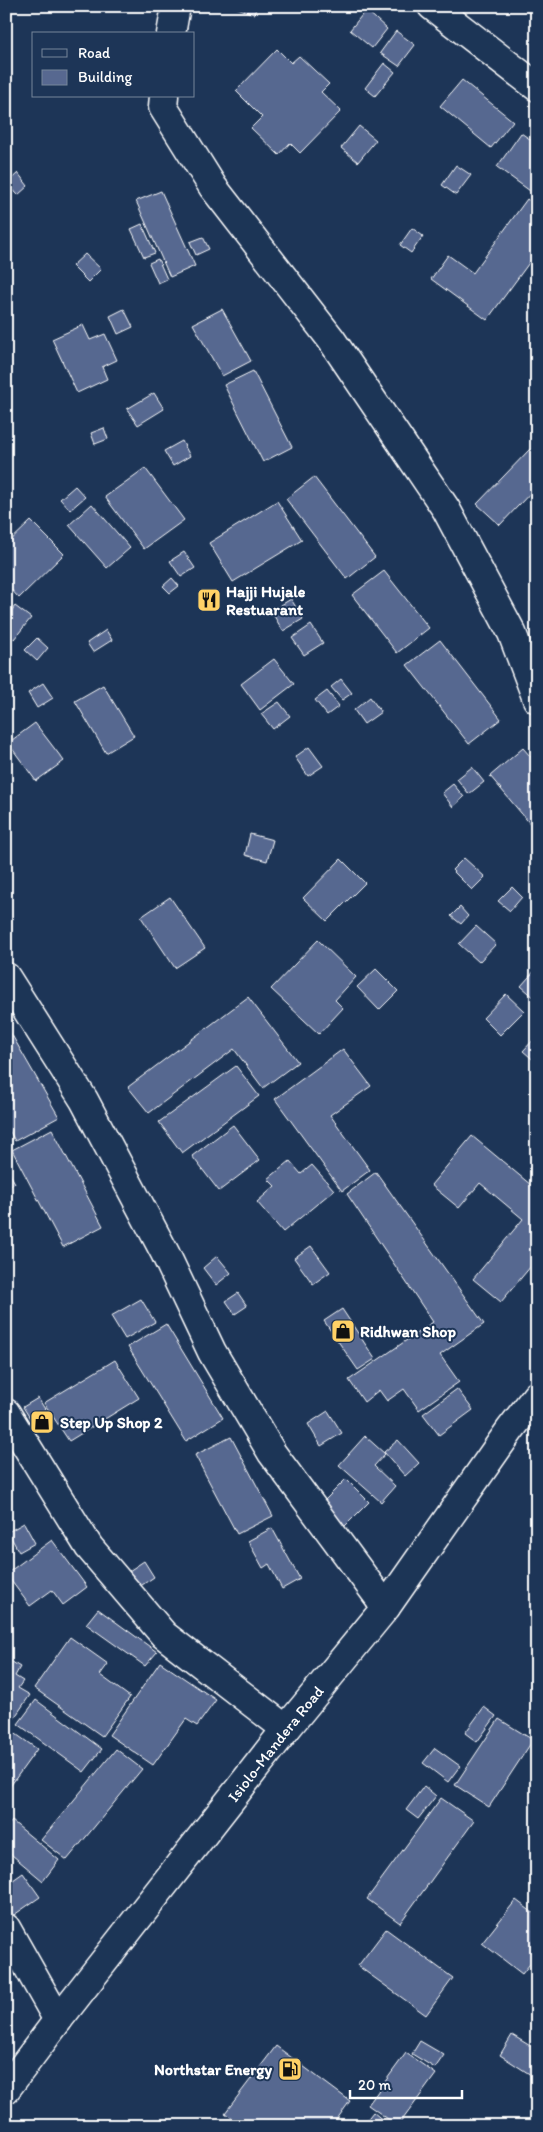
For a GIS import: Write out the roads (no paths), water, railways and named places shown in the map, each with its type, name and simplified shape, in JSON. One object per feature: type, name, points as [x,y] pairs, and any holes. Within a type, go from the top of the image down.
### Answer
[{"type":"main road","points":[[171,32],[176,6]]},
{"type":"main road","points":[[432,6],[537,87]]},
{"type":"main road","points":[[164,98],[163,107],[213,187],[331,339],[446,509],[512,633],[537,700]]},
{"type":"main road","points":[[6,977],[84,1100],[165,1253],[212,1352],[272,1453],[386,1607]]},
{"type":"main road","name":"Isiolo-Mandera Road","points":[[6,2089],[286,1729],[386,1607],[510,1430],[537,1395]]},
{"type":"main road","points":[[6,1413],[88,1547],[164,1635],[286,1729]]},
{"type":"main road","points":[[6,1928],[58,2020]]},
{"type":"place","name":"Hajji Hujale Restuarant","points":[[209,600]]},
{"type":"place","name":"Ridhwan Shop","points":[[343,1331]]},
{"type":"place","name":"Step Up Shop 2","points":[[42,1422]]},
{"type":"place","name":"Northstar Energy","points":[[290,2069]]}]
